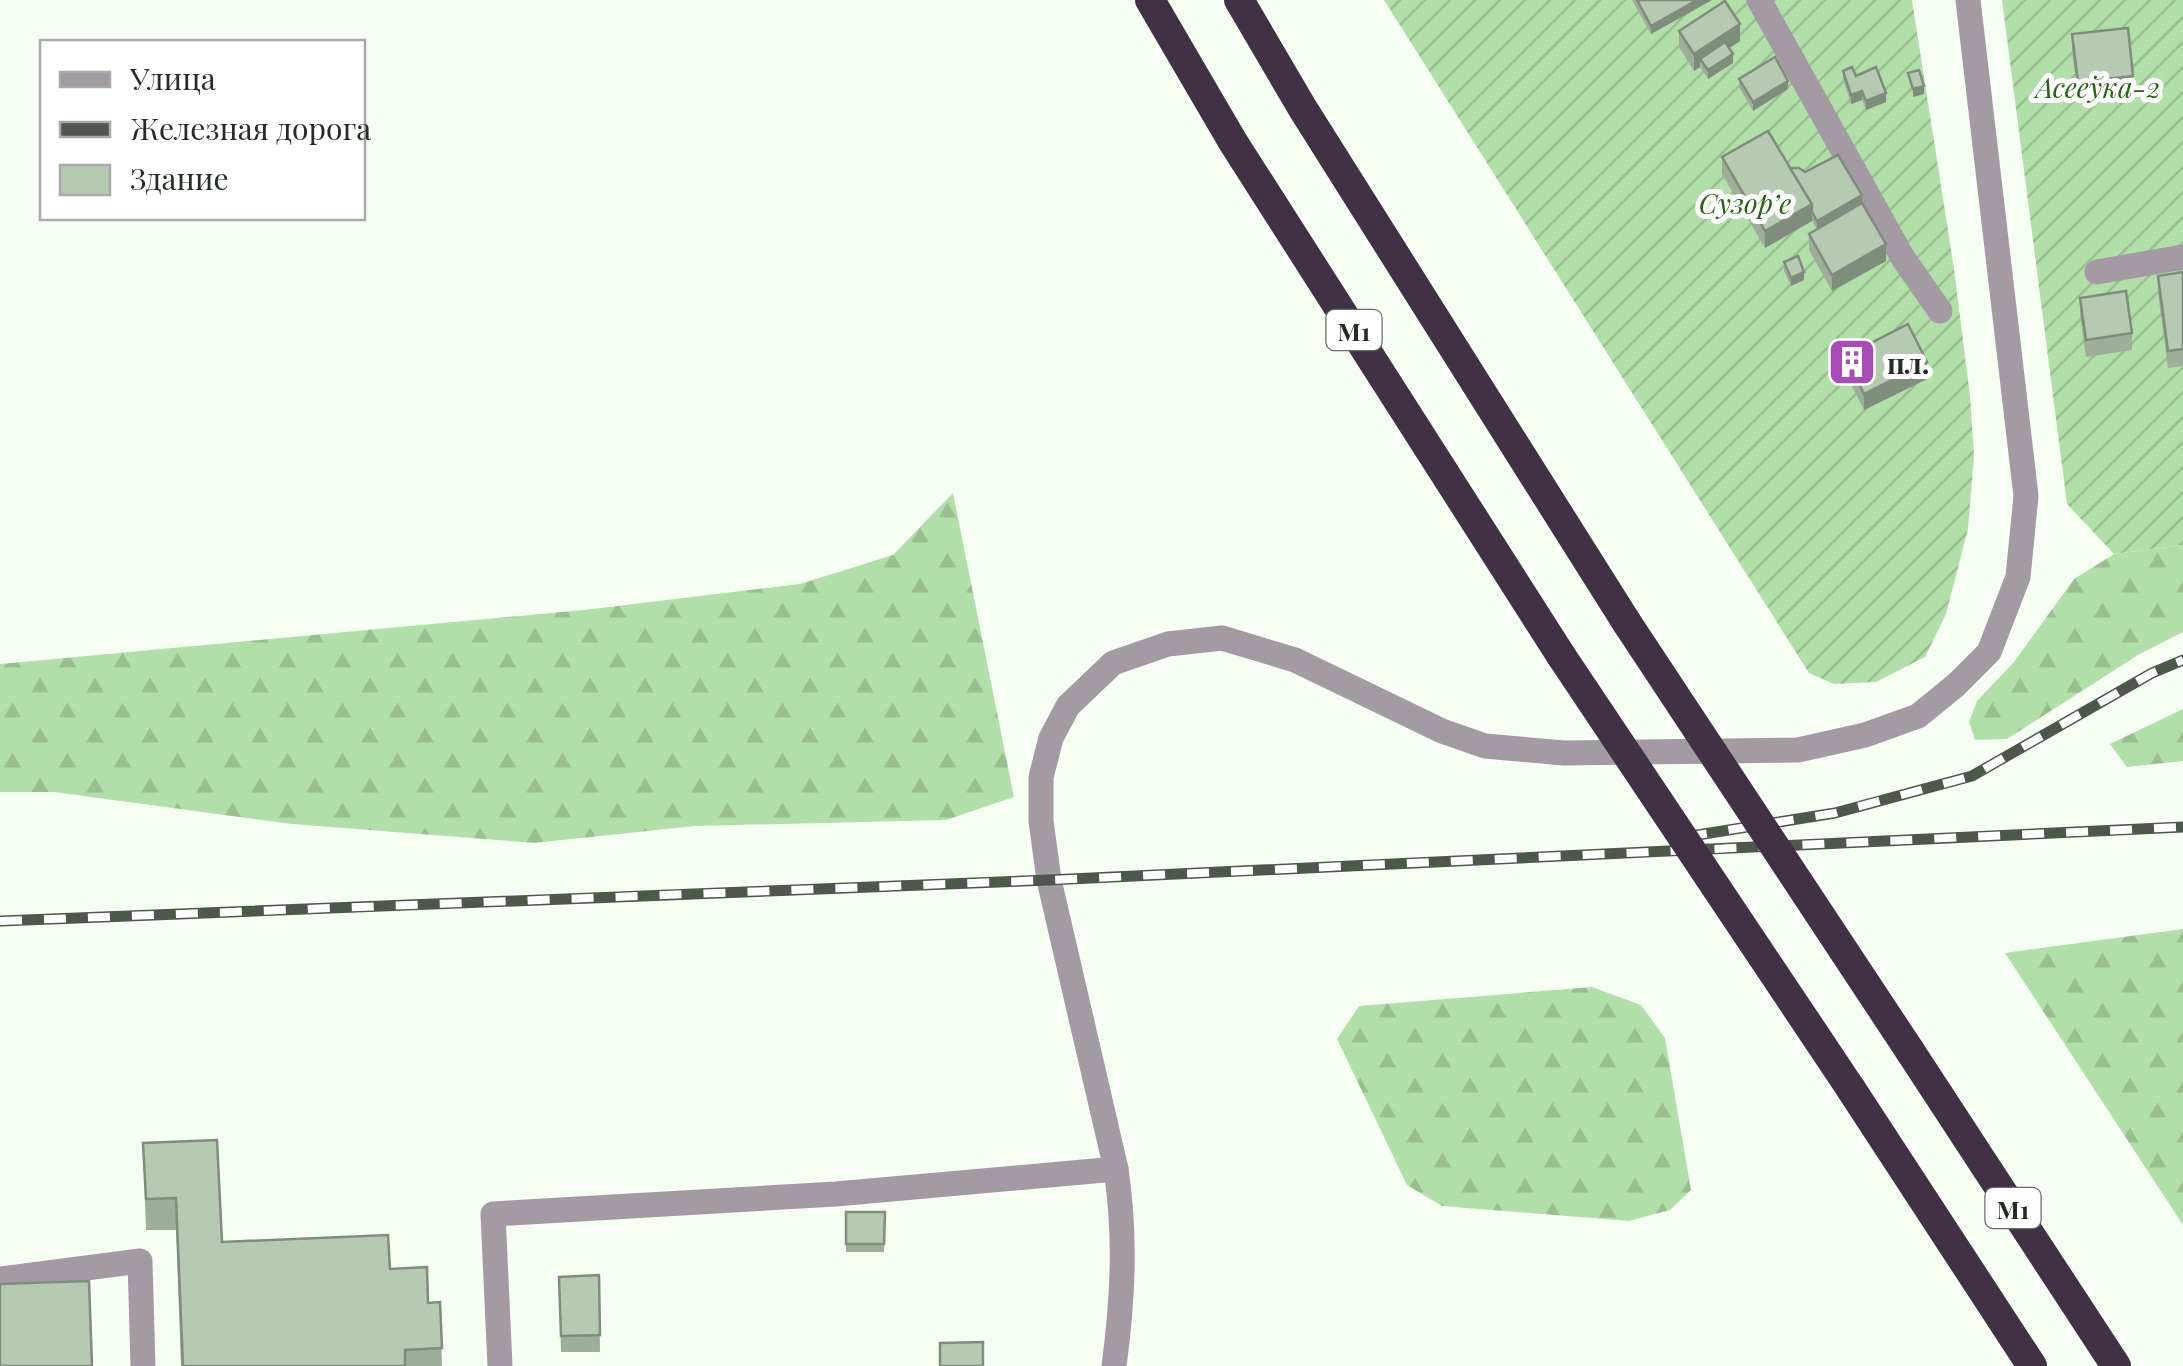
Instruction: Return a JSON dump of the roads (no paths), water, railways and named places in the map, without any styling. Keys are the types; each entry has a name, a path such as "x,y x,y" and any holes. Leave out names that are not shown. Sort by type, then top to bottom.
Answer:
{"highway":[{"name":"М1","path":"1150,0 1233,142 1562,656 2032,1366"},
{"name":"М1","path":"1240,0 1303,109 1627,623 2116,1366"}],"street":[{"path":"1758,0 1903,258 1940,311"},
{"path":"1114,1366 1123,1302 1123,1217 1116,1169 1049,880 1041,821 1041,777 1051,738 1068,706 1113,663 1168,644 1222,638 1295,660 1442,731 1486,746 1564,753 1798,750 1865,735 1918,716 1989,652 2018,577 2026,496 1968,0"},
{"path":"2097,272 2183,257"},
{"path":"500,1366 492,1214 836,1194 1116,1169"},
{"path":"0,1280 140,1262 142,1366"}],"railway":[{"path":"1685,837 1835,813 1972,776 2152,673 2183,660"},
{"path":"0,921 1049,880 2183,827"}],"place":[{"name":"пл.","path":"1852,362"}],"park label":[{"name":"Асееўка-2","path":"2098,86"},
{"name":"Сузорʼе","path":"1745,202"}]}
